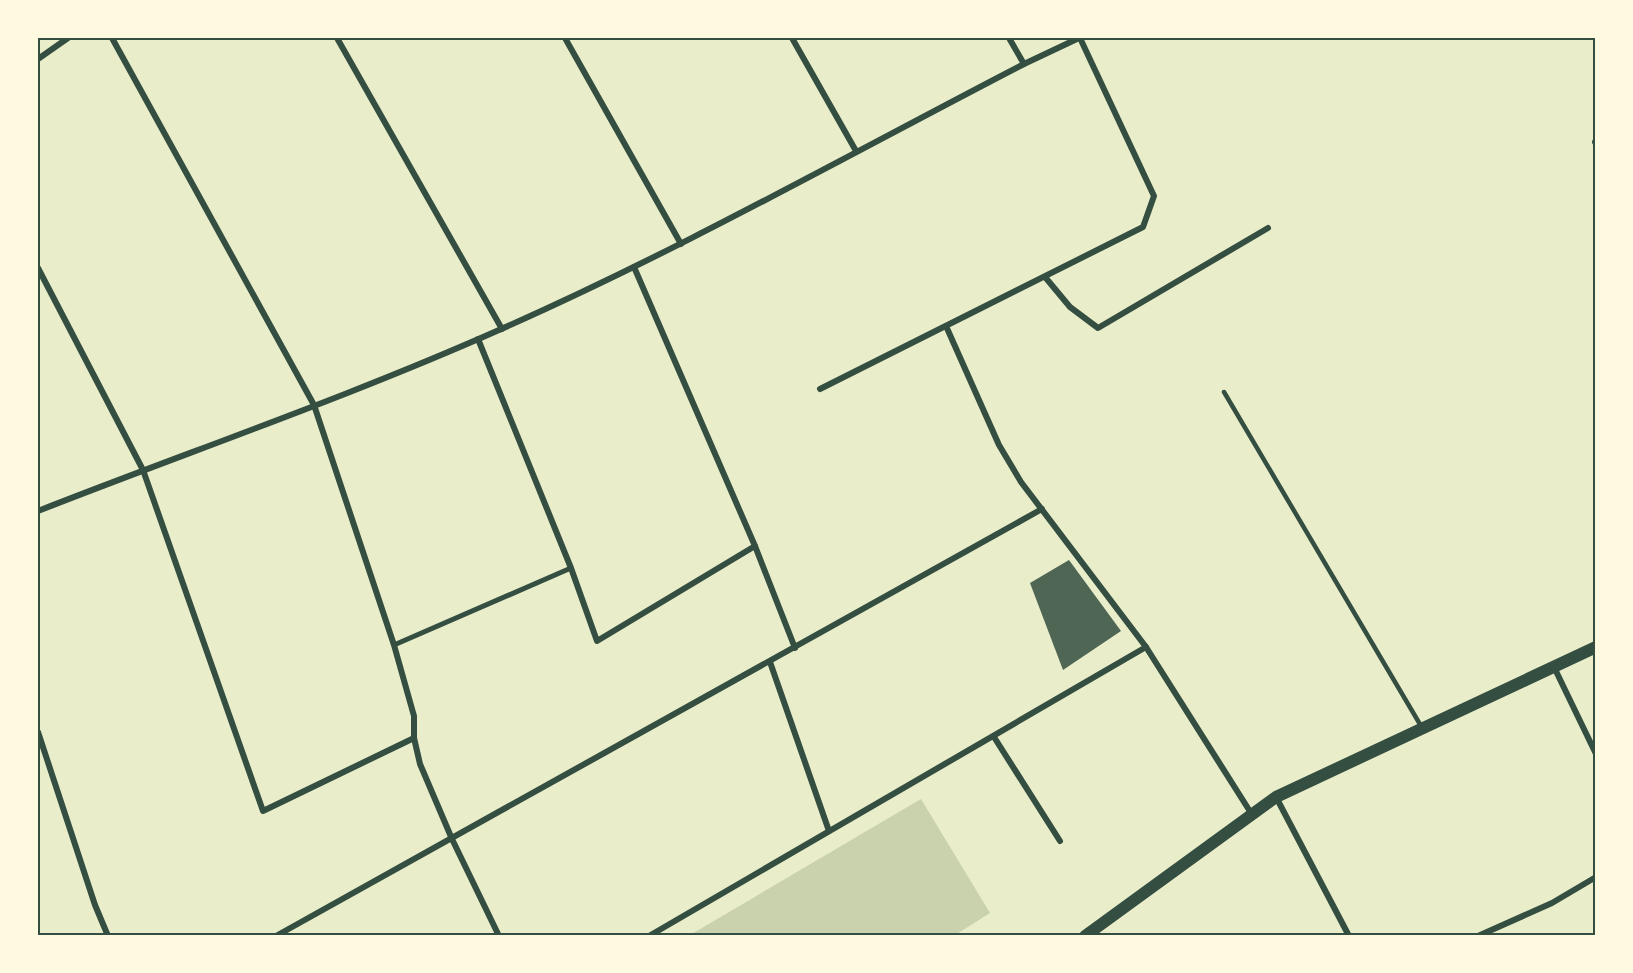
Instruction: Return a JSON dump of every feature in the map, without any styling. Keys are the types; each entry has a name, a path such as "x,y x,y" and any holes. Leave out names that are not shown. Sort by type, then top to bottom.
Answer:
{"main road":[{"path":"1084,936 1276,797 1596,647"}],"street":[{"path":"38,59 68,38"},
{"path":"112,38 314,405 394,645 414,716 414,738 420,764 452,839 499,936"},
{"path":"337,38 502,329"},
{"path":"565,38 681,244"},
{"path":"792,38 856,151"},
{"path":"1009,38 1024,64"},
{"path":"38,511 314,405 502,329 681,244 1024,64 1080,38 1154,196 1143,226 820,389"},
{"path":"1045,277 1070,307 1098,328 1268,228"},
{"path":"634,267 755,546 795,648"},
{"path":"38,268 142,470 263,811 414,738"},
{"path":"946,326 999,445 1021,482 1146,647 1251,813"},
{"path":"478,339 571,568 597,641 755,546"},
{"path":"276,936 1042,509"},
{"path":"394,645 571,568"},
{"path":"649,936 1146,647"},
{"path":"770,662 829,831"},
{"path":"1554,666 1596,754"},
{"path":"38,732 95,905 108,936"},
{"path":"994,737 1060,841"},
{"path":"1276,797 1349,936"},
{"path":"1478,936 1552,903 1596,877"}],"lane":[{"path":"1224,392 1422,729"}],"green space":[{"path":"921,799 990,913 955,935 690,935"}],"building":[{"path":"1069,560 1121,631 1063,670 1030,583"}]}
